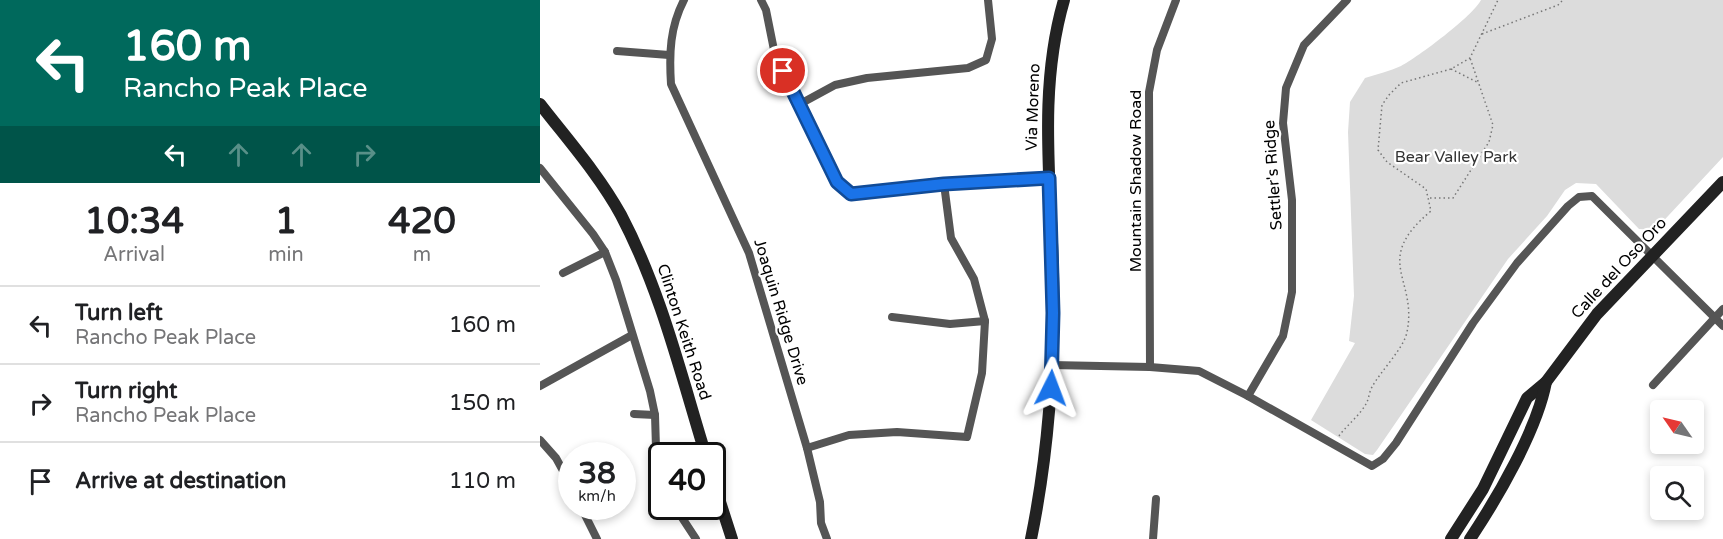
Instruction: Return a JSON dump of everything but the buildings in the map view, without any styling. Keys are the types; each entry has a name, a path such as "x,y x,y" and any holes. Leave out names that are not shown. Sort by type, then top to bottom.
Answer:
{"main road":[{"name":"Via Moreno","path":"1031,539 1043,479 1052,365 1050,64 1064,0"},
{"name":"Clinton Keith Road","path":"540,104 590,168 620,213 643,260 660,304 702,442"},
{"name":"Calle del Oso Oro","path":"1451,539 1483,489 1527,398 1546,382 1591,321 1723,182"},
{"name":"Calle del Oso Oro","path":"1470,539 1490,510 1542,404 1546,382"},
{"path":"726,520 732,539"}],"street":[{"name":"Joaquin Ridge Drive","path":"684,0 674,19 669,55 671,84 749,253 807,448 820,502 821,523 827,539"},
{"path":"761,0 775,55 837,182 851,194 944,184 1049,178"},
{"path":"800,104 835,85 867,78 968,68 986,60 992,39 988,0"},
{"name":"Mountain Shadow Road","path":"1150,367 1149,92 1156,50 1176,0"},
{"name":"Settler's Ridge","path":"1248,396 1282,336 1292,292 1292,200 1283,123 1286,88 1304,45 1347,0"},
{"path":"617,51 669,55"},
{"path":"540,168 605,252 650,391 655,415 656,442"},
{"path":"807,448 849,435 897,432 967,437 982,373 985,321 974,279 951,238 944,184"},
{"path":"1052,365 1150,367 1199,372 1248,396 1372,466 1383,459 1396,443 1473,323 1517,263 1568,206 1579,197 1592,196 1723,326"},
{"path":"563,273 605,252"},
{"path":"1653,385 1723,309"},
{"path":"892,317 950,324 985,321"},
{"path":"540,386 632,335"},
{"path":"634,414 655,415"},
{"path":"540,440 558,462"},
{"path":"1153,539 1156,499"},
{"path":"588,520 597,539"},
{"path":"684,520 696,539"}],"path":[{"path":"1334,443 1366,404 1370,389 1407,334 1407,298 1400,276 1400,256 1406,236 1431,210 1426,189 1387,162 1378,150 1382,105 1401,83 1451,69 1470,57 1498,0"},
{"path":"1481,34 1558,5 1563,0"},
{"path":"1429,198 1453,198 1489,142 1493,125 1470,57"},
{"path":"1451,69 1479,84"}],"green space":[{"name":"Bear Valley Park","path":"1481,0 1723,0 1723,157 1655,230 1639,229 1596,184 1576,183 1565,190 1547,216 1508,259 1377,450 1373,455 1365,454 1311,420 1355,343 1349,341 1354,296 1348,132 1350,102 1365,78 1401,66 1420,54 1457,26"}],"route":[{"path":"783,71 825,153 837,182 851,194 944,184 1049,178 1053,270 1051,388"}]}
